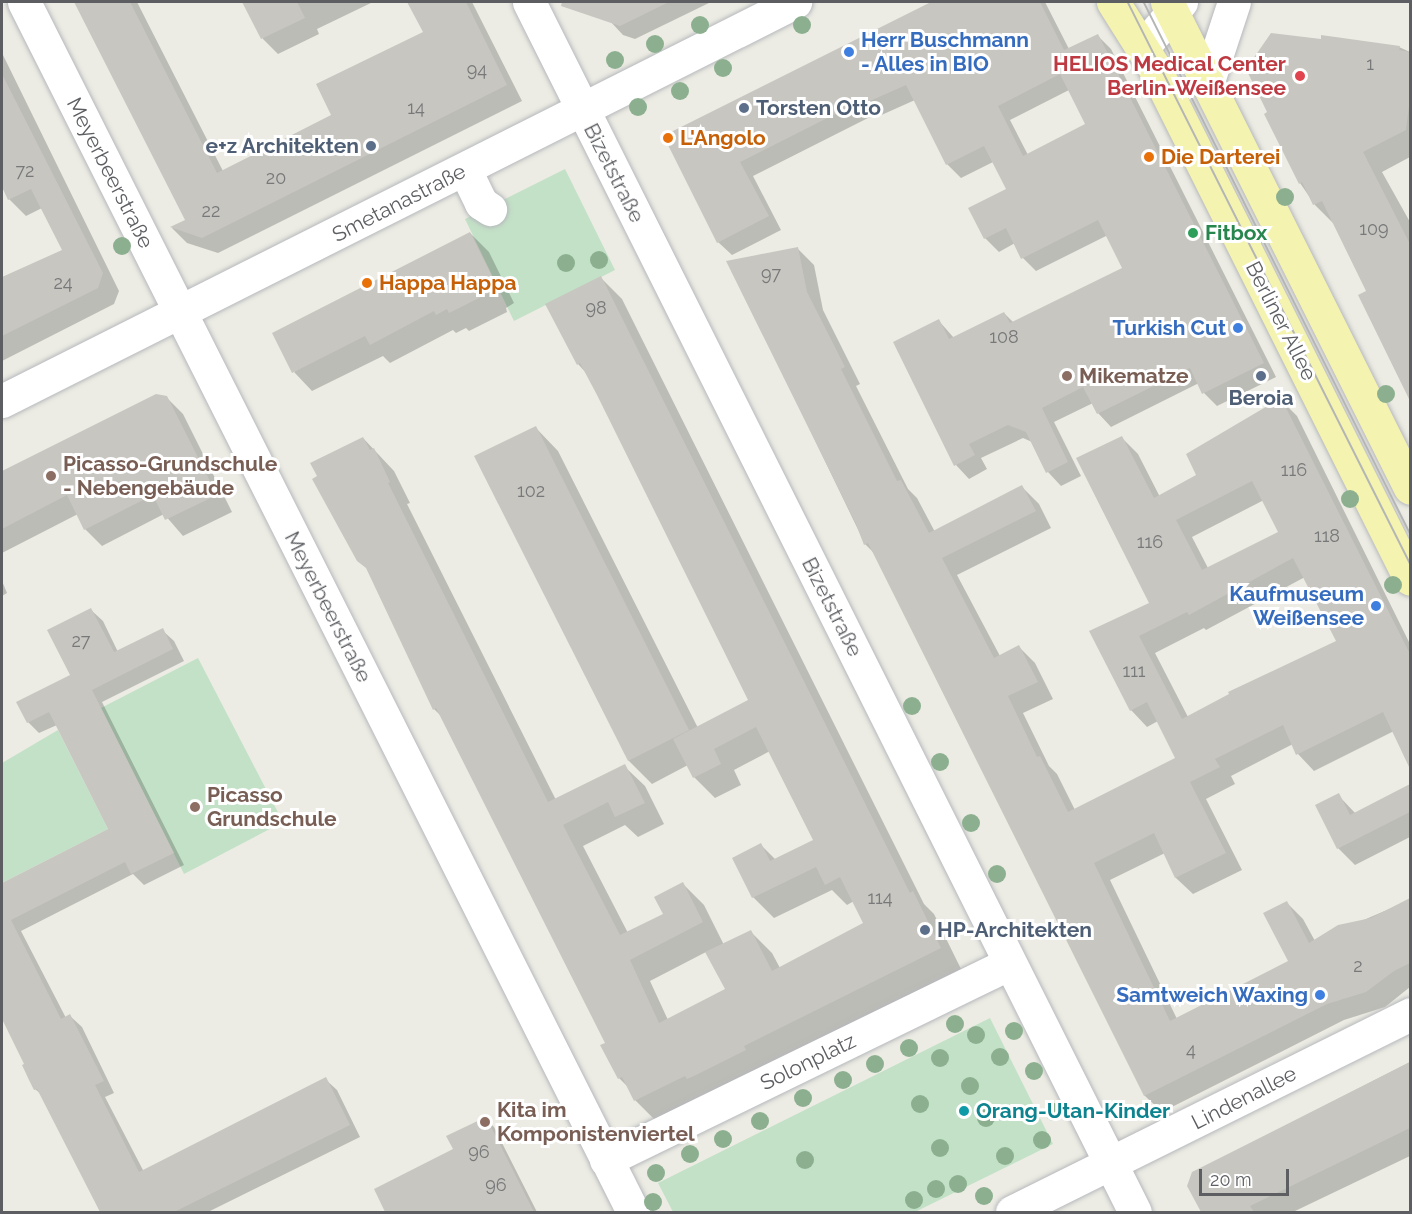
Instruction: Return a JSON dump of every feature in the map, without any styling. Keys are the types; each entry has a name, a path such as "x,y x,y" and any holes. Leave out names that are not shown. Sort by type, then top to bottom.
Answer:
{"main road":[{"name":"Berliner Allee","path":"1113,2 1143,46 1410,579"},
{"name":"Berliner Allee","path":"1173,5 1208,84 1410,488"}],"street":[{"name":"Meyerbeerstraße","path":"24,2 633,1212"},
{"name":"Bizetstraße","path":"529,2 1135,1212"},
{"name":"Smetanastraße","path":"2,401 795,2"},
{"path":"1208,84 1234,2"},
{"path":"1143,46 1173,5"},
{"path":"465,170 481,203 490,209"},
{"name":"Solonplatz","path":"606,1160 1010,963"},
{"name":"Lindenallee","path":"1012,1212 1410,1014"}],"green space":[{"path":"565,169 615,270 514,321 465,219"},
{"path":"198,658 283,822 184,874 101,708"},
{"path":"58,730 108,829 2,883 2,763"},
{"path":"990,1018 1053,1144 915,1212 673,1212 658,1183"}],"building":[{"path":"74,2 130,2 217,173 331,115 316,84 423,32 407,2 466,2 507,85 202,238 170,227 185,220"},
{"path":"242,2 297,2 305,18 261,39"},
{"path":"562,2 669,2 620,26 561,6"},
{"path":"931,2 1040,2 1064,50 1098,34 1264,363 1202,394 1190,368 1097,414 1083,387 1042,408 1068,462 1046,473 1026,432 1008,425 969,444 975,455 954,466 893,342 939,319 949,339 1004,312 1010,323 1122,268 1098,220 1021,259 1006,228 984,239 968,208 1006,189 984,146 946,165 906,85 863,104 857,103 740,162 769,216 717,243 667,143 669,133","holes":["1060,74 1085,124 1023,156 998,106"]},
{"path":"1271,33 1321,39 1321,35 1400,46 1399,50 1410,52 1410,98 1406,130 1363,152 1410,244 1410,401 1358,295 1366,291 1322,201 1313,205 1302,182 1299,184 1264,114 1267,112 1246,69"},
{"path":"2,74 103,273 98,288 2,336 2,277 62,250 31,189 8,200 2,187"},
{"path":"470,232 496,284 488,289 489,293 449,313 447,309 436,315 434,311 370,345 365,336 292,373 272,333"},
{"path":"798,247 807,292 845,367 841,369 897,481 901,480 929,533 1022,485 1036,511 942,558 994,658 1019,645 1038,682 1008,696 1037,757 1040,756 1068,812 1175,758 1147,702 1130,711 1089,631 1149,603 1076,458 1122,436 1154,498 1196,475 1186,454 1281,398 1410,654 1410,769 1383,712 1296,755 1283,725 1215,759 1220,767 1190,782 1226,853 1175,878 1154,833 1094,863 1170,1021 1288,961 1263,913 1287,901 1309,943 1338,925 1371,918 1410,898 1410,963 1394,971 1366,992 1327,1004 1144,1096 868,543 864,545 856,524 726,261","holes":["1252,481 1278,532 1202,570 1176,520","1293,558 1336,641 1228,692 1229,694 1182,719 1139,636 1187,612 1189,615"]},
{"path":"601,276 910,893 913,891 941,948 744,1046 746,1050 698,1074 687,1079 685,1076 634,1101 622,1077 618,1079 600,1045 605,1043 436,708 433,710 366,568 357,561 312,479 317,476 310,463 363,437 370,450 374,448 390,482 388,483 548,802 625,764 645,803 615,817 608,802 563,825 620,935 663,914 654,897 683,882 703,922 630,960 659,1023 725,989 705,952 751,930 772,971 863,923 840,877 825,885 816,867 752,898 732,858 761,843 770,861 813,840 756,727 714,749 721,764 693,778 673,739 748,700 597,395 580,363 577,365 545,304"},
{"path":"156,394 167,396 217,495 165,520 153,495 84,530 67,495 2,529 2,471"},
{"path":"536,426 689,730 628,761 474,456"},
{"path":"91,608 114,652 163,628 173,649 92,690 174,853 131,874 125,862 11,920 61,1019 70,1014 104,1081 95,1085 139,1172 326,1077 350,1125 174,1212 100,1212 37,1089 34,1090 2,1019 2,883 108,829 49,712 27,723 16,702 70,675 47,630"},
{"path":"1410,784 1410,812 1337,849 1315,805 1339,793 1350,815"},
{"path":"1410,1062 1410,1128 1250,1206 1254,1212 1201,1212 1187,1186 1192,1172"},
{"path":"486,1117 534,1212 385,1212 374,1189 453,1149 446,1136"}],"tram line":[{"path":"1128,2 1410,563"},
{"path":"1144,2 1410,533"}],"place":[{"name":"Herr Buschmann - Alles in BIO","path":"849,52"},
{"name":"HELIOS Medical Center Berlin-Weißensee","path":"1300,76"},
{"name":"Torsten Otto","path":"744,108"},
{"name":"L'Angolo","path":"668,138"},
{"name":"e+z Architekten","path":"371,146"},
{"name":"Die Darterei","path":"1149,157"},
{"name":"Fitbox","path":"1193,233"},
{"name":"Happa Happa","path":"367,283"},
{"name":"Turkish Cut","path":"1238,328"},
{"name":"Mikematze","path":"1067,376"},
{"name":"Beroia","path":"1261,376"},
{"name":"Picasso-Grundschule - Nebengebäude","path":"51,476"},
{"name":"Kaufmuseum Weißensee","path":"1376,606"},
{"name":"Picasso Grundschule","path":"195,807"},
{"name":"HP-Architekten","path":"925,930"},
{"name":"Samtweich Waxing","path":"1320,995"},
{"name":"Orang-Utan-Kinder","path":"964,1111"},
{"name":"Kita im Komponistenviertel","path":"485,1122"}]}
